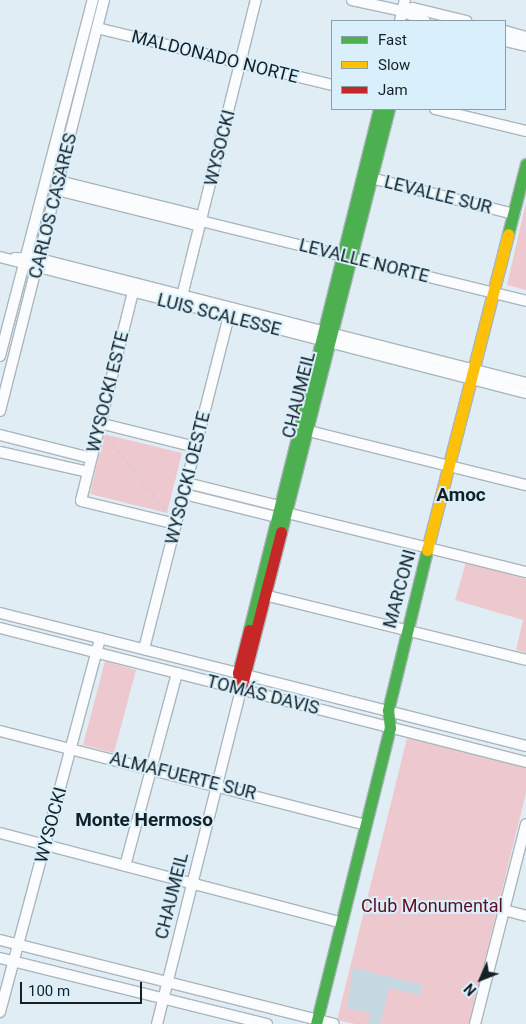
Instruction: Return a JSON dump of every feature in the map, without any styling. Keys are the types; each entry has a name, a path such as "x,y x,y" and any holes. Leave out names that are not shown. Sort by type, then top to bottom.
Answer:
{"street":[{"name":"CARLOS CASARES","path":"0,356 93,0"},
{"name":"CARLOS CASARES","path":"0,411 39,264 104,0"},
{"name":"WYSOCKI","path":"182,296 256,0"},
{"path":"352,0 401,16 412,12 460,20"},
{"path":"401,16 405,0"},
{"path":"412,12 424,20"},
{"name":"MALDONADO NORTE","path":"97,28 331,85"},
{"path":"506,31 526,37"},
{"path":"506,41 526,46"},
{"name":"CHAUMEIL","path":"157,1024 219,784 281,512 304,429 367,177 379,110"},
{"name":"CHAUMEIL","path":"367,177 389,110"},
{"path":"439,110 526,130"},
{"name":"MARCONI","path":"316,1022 390,728 388,710 406,632 452,466 526,164"},
{"name":"LEVALLE SUR","path":"367,177 514,214"},
{"name":"LEVALLE NORTE","path":"58,186 67,183 195,215 201,221 526,301"},
{"name":"LUIS SCALESSE","path":"0,257 39,264 475,375 526,383"},
{"name":"LUIS SCALESSE","path":"134,288 182,296 230,313"},
{"name":"WYSOCKI ESTE","path":"134,288 81,501 176,524"},
{"name":"WYSOCKI OESTE","path":"144,648 230,313"},
{"name":"LUIS SCALESSE","path":"475,375 526,394"},
{"path":"100,423 196,447"},
{"path":"304,429 526,485"},
{"path":"0,435 91,458"},
{"path":"0,452 88,472"},
{"path":"187,483 281,512 526,572"},
{"path":"184,494 281,512"},
{"path":"262,595 406,632 526,660"},
{"name":"TOMÁS DAVIS","path":"0,612 526,746"},
{"name":"TOMÁS DAVIS","path":"0,628 526,762"},
{"name":"WYSOCKI","path":"0,1012 100,638"},
{"path":"125,866 177,673"},
{"name":"ALMAFUERTE SUR","path":"0,731 219,784 366,825"},
{"path":"475,1024 526,824"},
{"path":"0,834 342,922"},
{"path":"504,910 526,916"},
{"path":"0,940 168,982 316,1022 334,1024"},
{"path":"0,958 267,1024"}],"path":[{"path":"104,434 167,513"}],"green space":[{"path":"526,202 526,290 507,285"},
{"path":"104,434 182,453 167,513 90,494"},
{"path":"466,562 526,579 526,653 516,650 523,620 455,600"},
{"path":"105,661 136,670 114,753 83,745"},
{"name":"Club Monumental","path":"407,738 526,768 526,793 469,1024 355,1024 337,1020"}],"building":[{"path":"353,968 423,985 420,995 389,988 380,1024 368,1024 371,1013 347,1008"}],"traffic: fast":[{"path":"249,630 379,110"},
{"path":"281,532 389,110"},
{"path":"508,234 526,164"},
{"path":"316,1024 390,728 388,710 427,550"}],"traffic: slow":[{"path":"427,550 508,234"}],"traffic: jam":[{"path":"249,630 238,673 241,689 281,532"}],"district":[{"name":"Amoc","path":"461,495"},
{"name":"Monte Hermoso","path":"144,820"}]}
